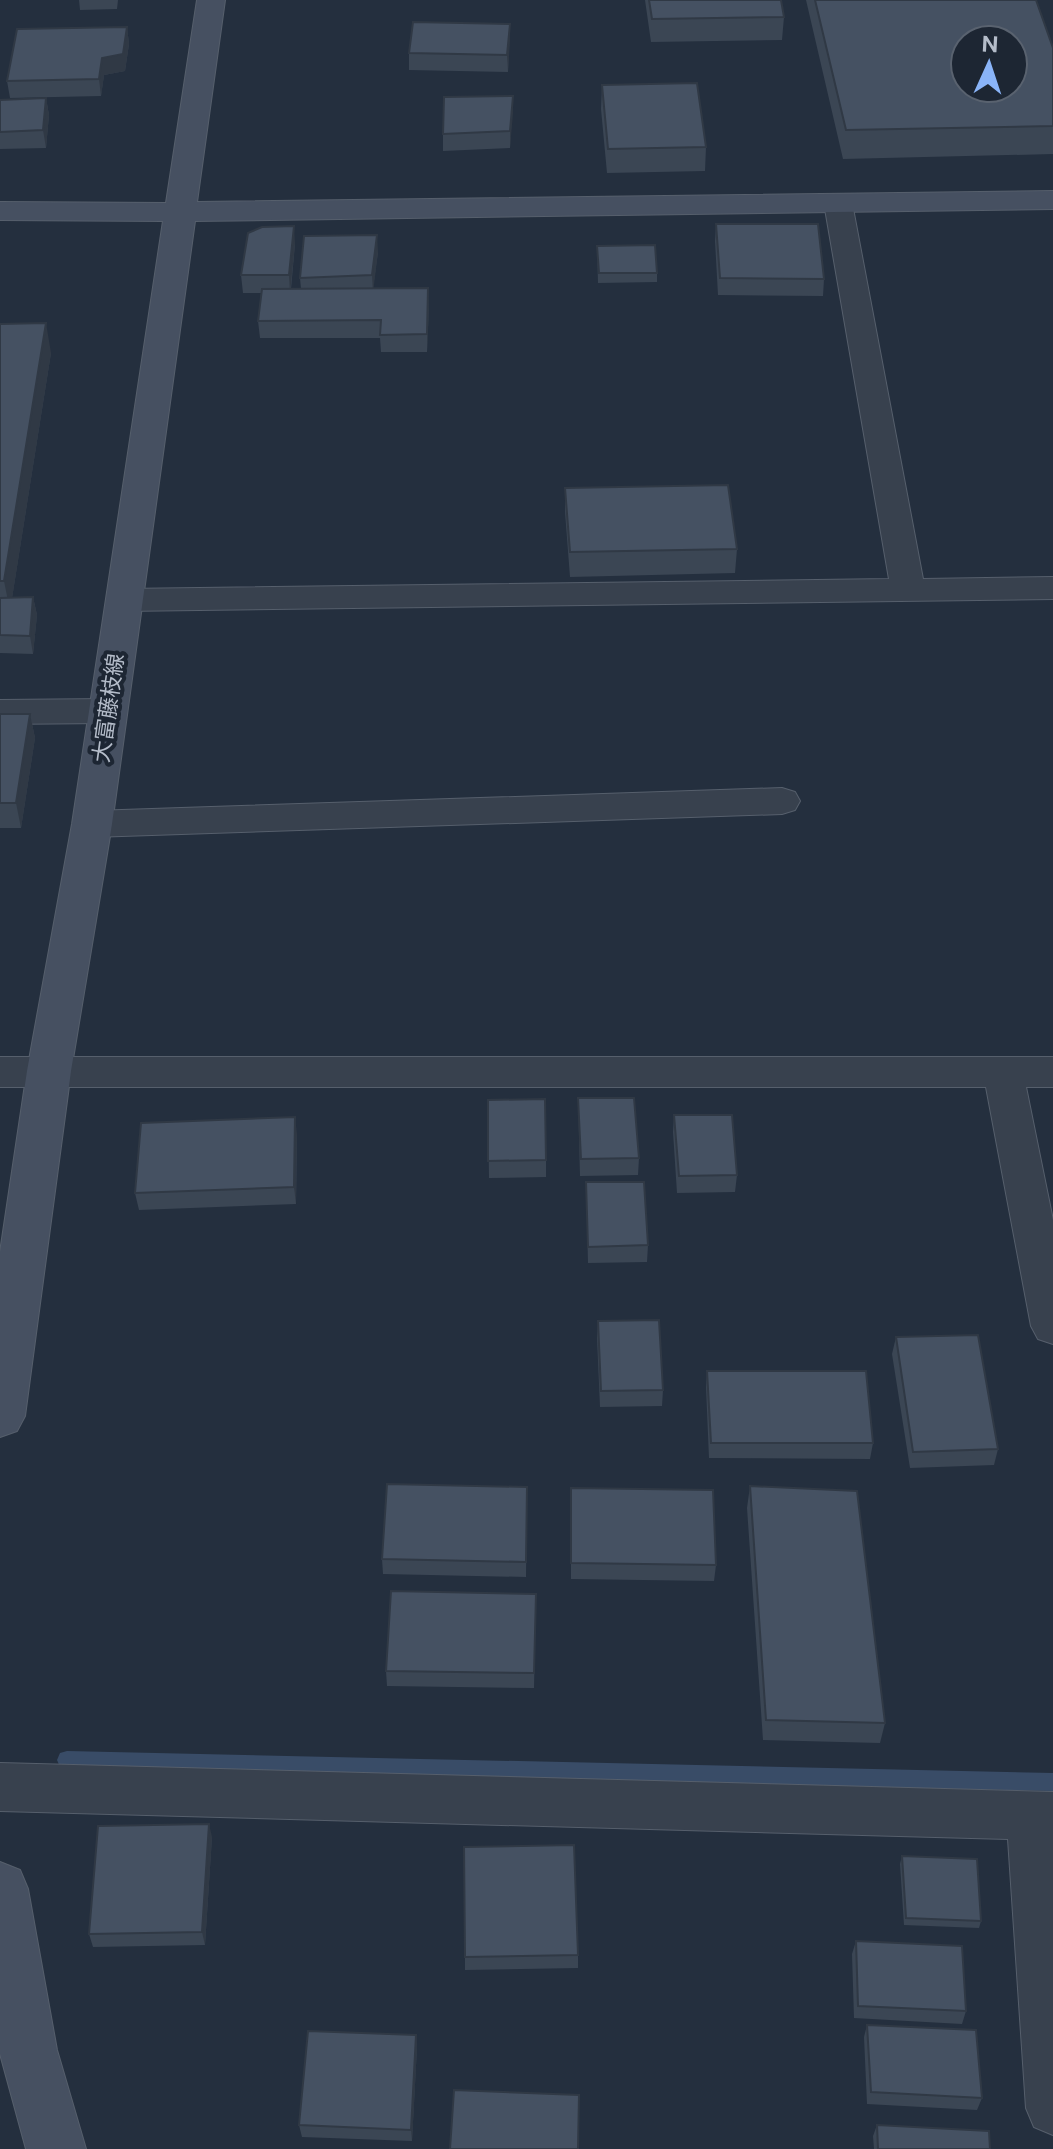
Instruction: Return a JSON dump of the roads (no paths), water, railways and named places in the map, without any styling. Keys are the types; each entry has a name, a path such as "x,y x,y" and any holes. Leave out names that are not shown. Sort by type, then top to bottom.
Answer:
{"main road":[{"name":"大富藤枝線","path":"0,1416 49,1071 92,824 211,0"},
{"path":"0,211 182,212 1053,200"},
{"path":"0,1889 28,2050 56,2149"}],"street":[{"path":"838,203 908,590"},
{"path":"123,600 1053,588"},
{"path":"0,712 107,711"},
{"path":"92,824 782,801"},
{"path":"0,1072 1053,1072"},
{"path":"1003,1074 1053,1326"},
{"path":"0,1787 1042,1816 1053,2108"}],"waterway":[{"path":"67,1760 1053,1782"}]}
